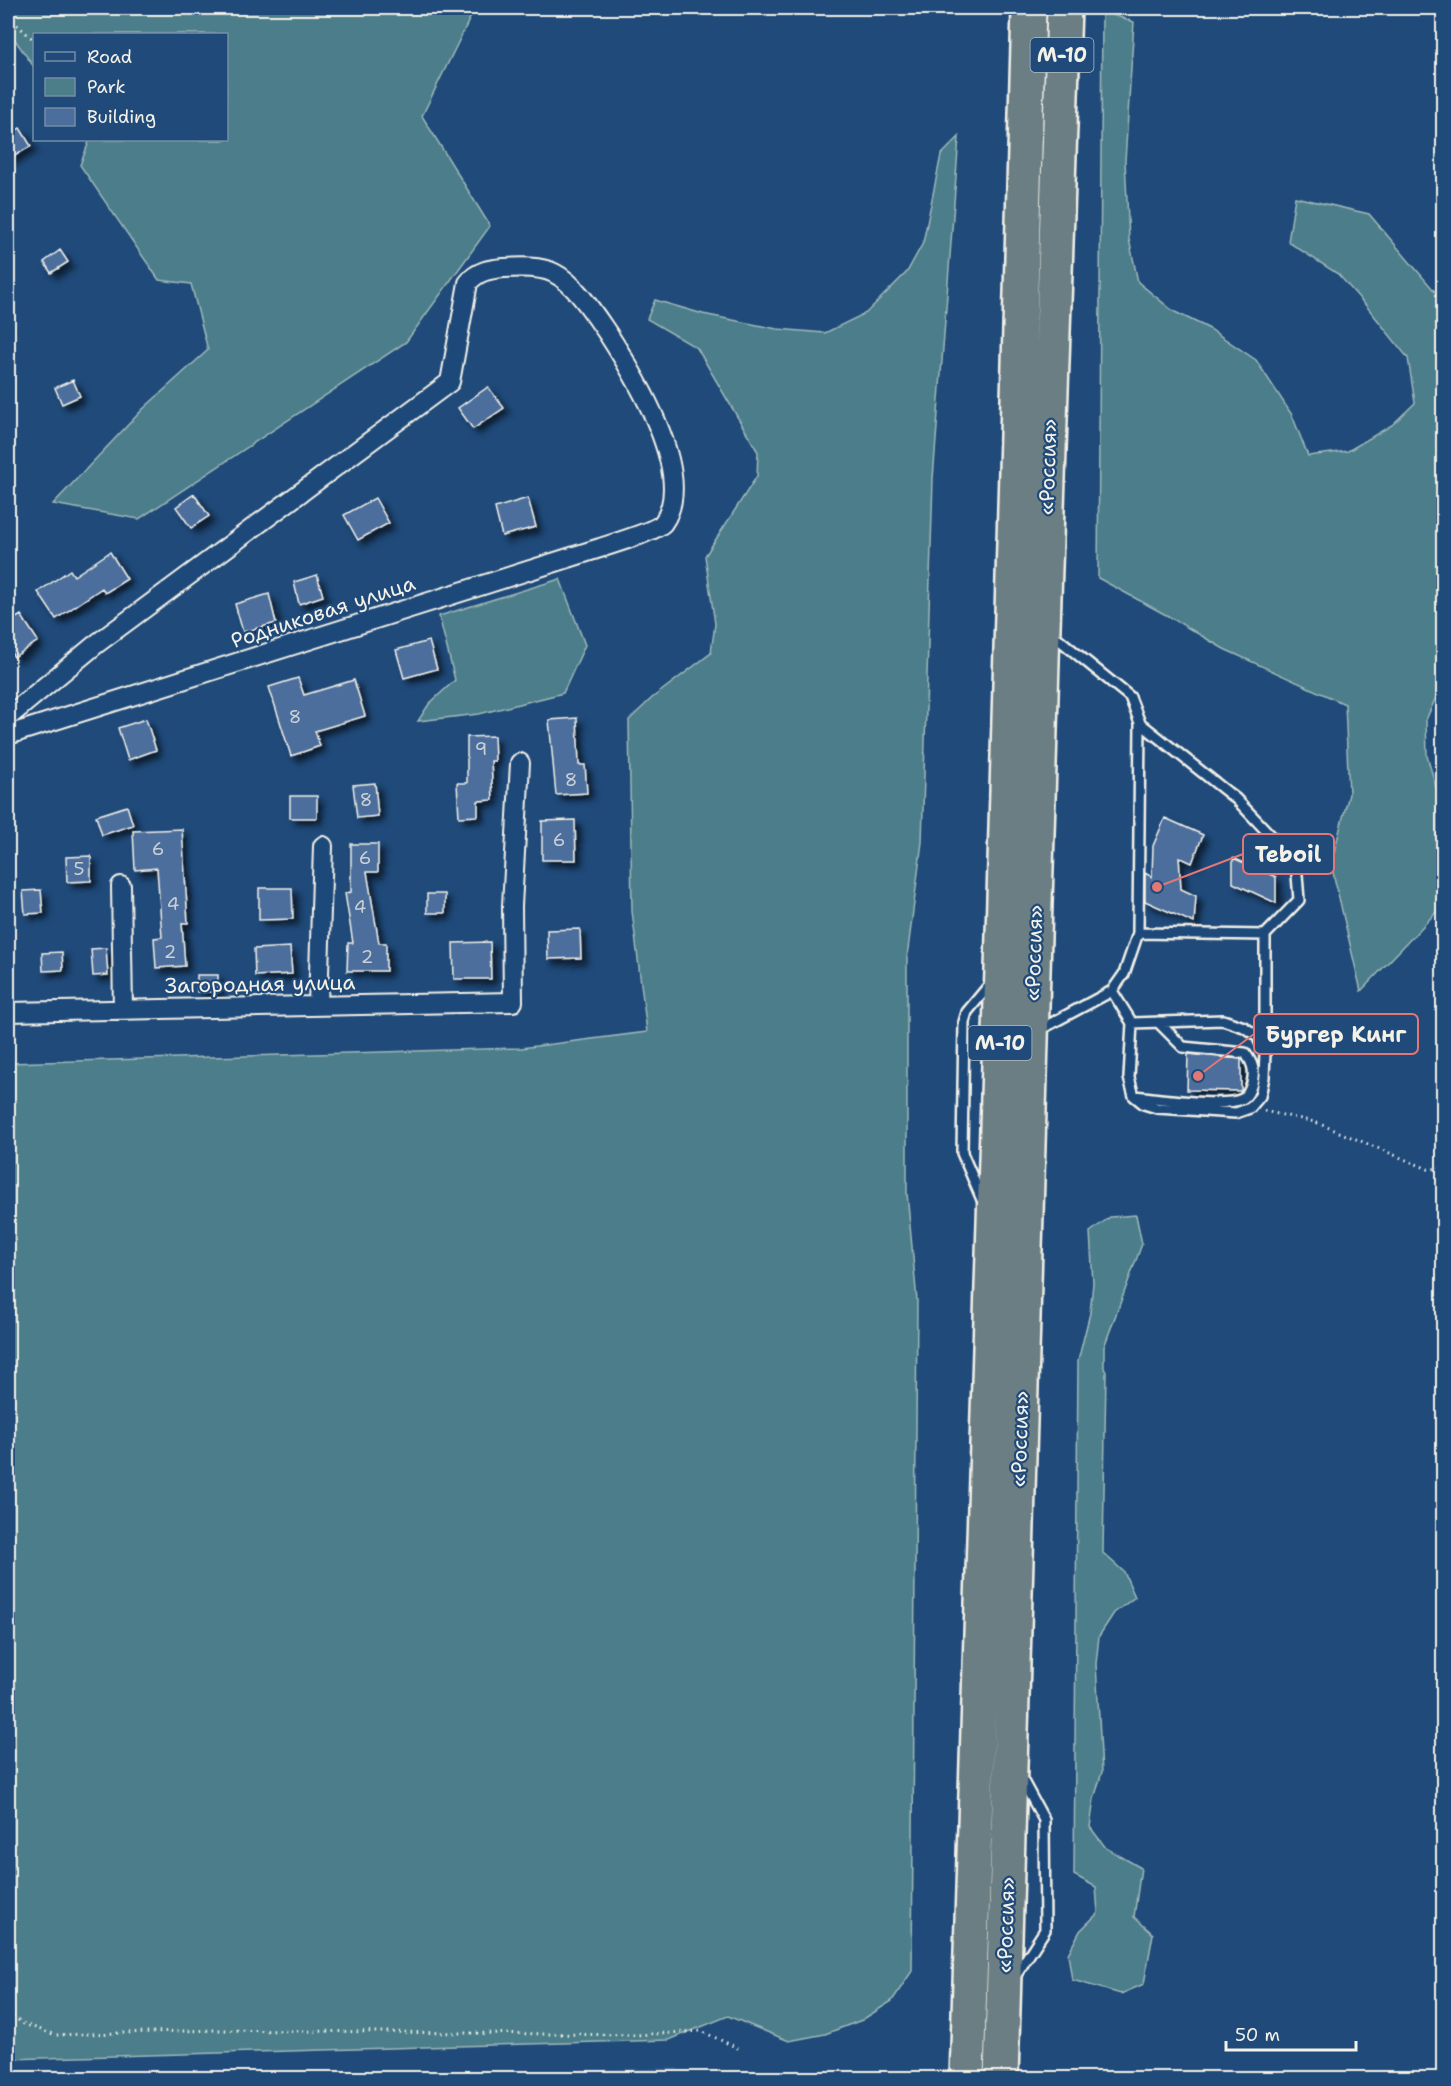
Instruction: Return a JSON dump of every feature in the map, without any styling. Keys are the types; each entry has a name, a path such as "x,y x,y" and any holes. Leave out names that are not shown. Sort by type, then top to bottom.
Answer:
{"highway":[{"name":"«Россия»","path":"967,2079 1029,8"},
{"name":"«Россия»","path":"1001,2079 1043,627 1064,8"}],"street":[{"name":"Родниковая улица","path":"8,717 95,645 450,382 468,283 473,277 492,268 532,268 554,272 588,305 643,390 668,458 672,484 672,501 661,526 600,548 8,735"},
{"name":"Загородная улица","path":"8,1012 513,1002 512,906 520,764"},
{"path":"318,1005 323,846"},
{"path":"121,886 123,1010"}],"lane":[{"path":"1031,1034 1112,991 1125,974 1138,933 1140,723 1130,697 1043,627"},
{"path":"1112,991 1132,1023 1129,1078 1134,1096 1144,1104 1157,1108 1236,1113 1250,1108 1260,1096 1265,1053 1265,935 1299,900 1296,862 1236,799 1140,723"},
{"path":"1138,933 1265,935"},
{"path":"1132,1023 1223,1020 1244,1027 1257,1036 1265,1053"},
{"path":"1134,1096 1225,1103 1243,1098 1250,1091 1254,1076 1252,1062 1245,1053 1183,1047 1158,1022"}],"path":[{"path":"8,17 33,39"},
{"path":"1250,1108 1315,1122 1428,1168 1443,1168"},
{"path":"8,2013 24,2024 56,2035 215,2030 636,2035 701,2031 741,2049"}],"shaded area":[{"path":"678,2068 674,2078 108,2078"}],"green space":[{"path":"8,8 475,8 422,116 490,226 406,342 139,519 53,504 143,409 208,350 191,284 159,280 80,165 88,141 228,141 228,33 33,33 33,66 8,30"},
{"path":"1102,11 1134,22 1125,161 1129,239 1138,282 1173,311 1210,329 1256,360 1292,415 1308,456 1348,451 1392,425 1415,403 1408,358 1338,274 1288,242 1295,197 1369,214 1443,301 1444,679 1426,720 1427,756 1443,811 1443,905 1361,991 1331,864 1349,794 1345,704 1224,649 1098,578"},
{"path":"959,137 933,479 922,842 907,957 907,1193 917,1301 912,1971 892,2001 862,2020 825,2034 789,2041 728,2016 669,2040 8,2059 8,1063 521,1048 647,1032 632,911 629,720 652,698 711,653 715,624 705,556 757,476 758,452 697,348 647,319 655,300 703,314 777,329 825,333 866,313 907,272 923,243 941,155"},
{"path":"560,579 585,645 563,693 479,714 418,721 429,704 455,680 439,616"},
{"path":"1136,1215 1142,1244 1104,1347 1106,1372 1103,1553 1124,1572 1135,1597 1114,1613 1099,1636 1096,1664 1102,1772 1094,1799 1090,1827 1106,1848 1141,1868 1134,1917 1153,1934 1144,1984 1121,1994 1072,1980 1068,1954 1080,1931 1098,1913 1096,1887 1074,1875 1078,1361 1090,1313 1093,1283 1090,1232 1110,1217"}],"building":[{"path":"20,128 31,146 8,160 8,136"},
{"path":"60,250 68,262 51,273 44,262"},
{"path":"73,380 80,396 62,404 55,388"},
{"path":"488,387 504,408 473,429 458,408"},
{"path":"194,494 209,516 191,528 176,507"},
{"path":"375,498 389,523 358,540 344,515"},
{"path":"528,498 536,527 502,536 495,508"},
{"path":"110,552 127,579 105,593 102,588 56,619 38,592 70,570 74,576"},
{"path":"317,575 323,596 299,604 294,582"},
{"path":"269,594 276,623 243,632 235,604"},
{"path":"21,615 38,641 14,657 8,648 8,623"},
{"path":"429,641 437,669 404,678 396,650"},
{"path":"298,678 304,695 354,680 365,716 315,731 320,746 291,756 269,687"},
{"path":"577,718 579,765 585,765 587,793 556,795 549,720"},
{"path":"146,719 156,750 128,760 118,728"},
{"path":"494,736 495,761 491,761 493,800 478,801 478,816 459,817 457,783 467,783 467,737"},
{"path":"375,783 378,816 357,818 353,785"},
{"path":"290,796 317,796 317,818 290,818"},
{"path":"127,806 133,825 102,835 96,816"},
{"path":"1165,818 1203,835 1192,863 1179,857 1181,889 1196,896 1194,923 1145,901 1145,873 1152,877 1153,846"},
{"path":"575,820 576,860 542,860 542,821"},
{"path":"182,829 188,923 182,923 185,966 156,968 154,938 162,937 157,868 135,870 133,831"},
{"path":"351,844 378,844 378,872 367,872 379,943 386,943 386,971 347,971 348,943 353,943 345,893 351,892"},
{"path":"91,856 91,881 67,882 66,857"},
{"path":"1233,858 1276,877 1276,903 1233,883"},
{"path":"259,888 292,888 293,919 259,920"},
{"path":"41,890 43,913 25,914 23,891"},
{"path":"427,894 445,894 445,913 427,913"},
{"path":"580,929 581,958 548,959 547,930"},
{"path":"490,942 491,979 454,979 453,943"},
{"path":"290,947 292,974 255,976 254,949"},
{"path":"106,948 108,975 93,976 91,949"},
{"path":"62,952 63,970 43,971 42,953"},
{"path":"197,975 218,975 218,992 197,992"},
{"path":"1188,1054 1241,1059 1241,1091 1187,1090"}],"place":[{"name":"Teboil","path":"1157,887"},
{"name":"Бургер Кинг","path":"1198,1076"}]}
